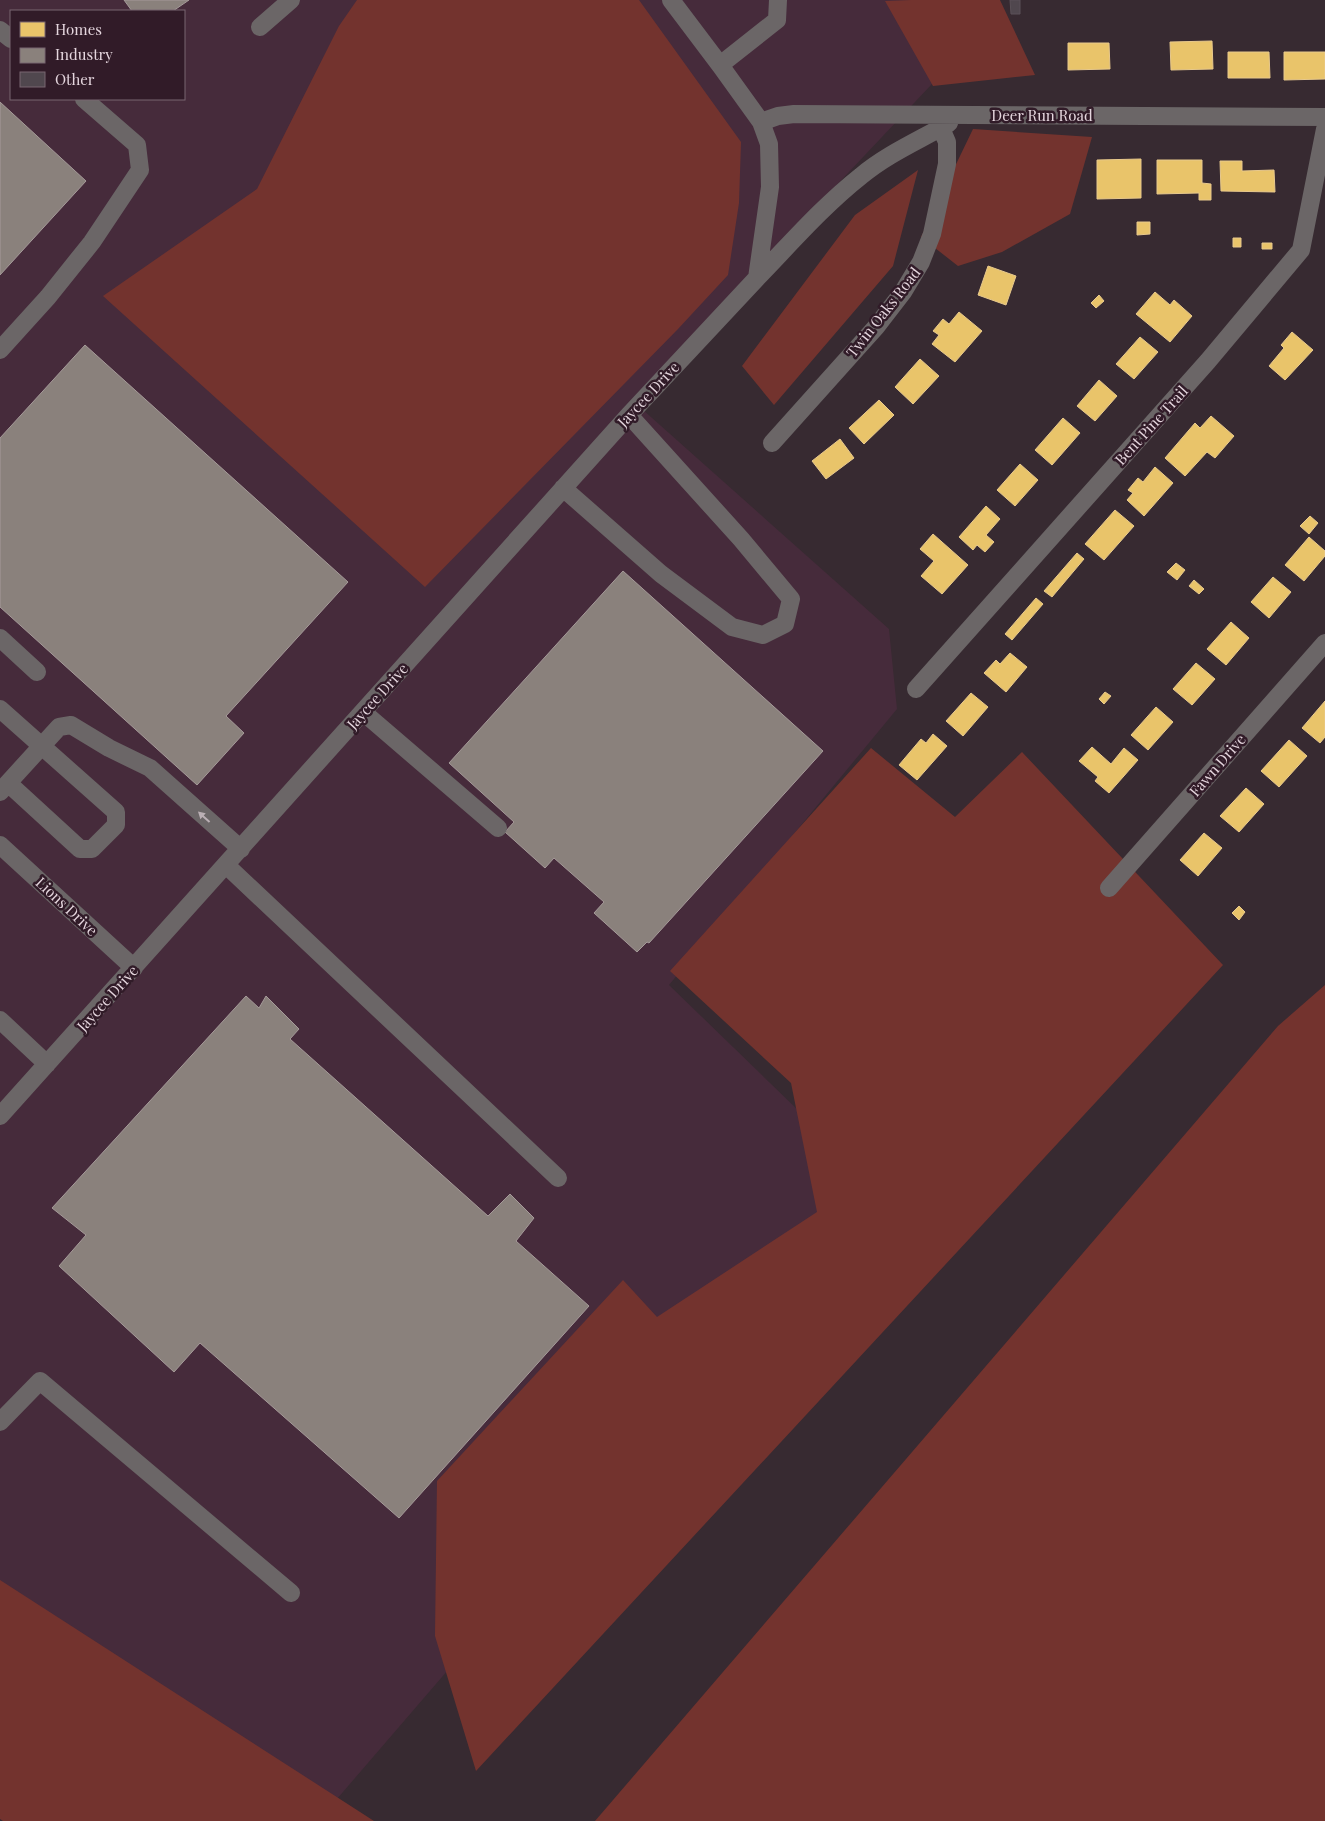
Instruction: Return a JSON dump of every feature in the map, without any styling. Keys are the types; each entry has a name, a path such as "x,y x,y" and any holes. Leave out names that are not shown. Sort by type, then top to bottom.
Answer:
{"street":[{"path":"260,27 291,0"},
{"path":"671,0 761,122 769,144 770,187 757,278"},
{"path":"720,65 777,20 778,0"},
{"path":"0,30 10,38"},
{"path":"0,350 48,297 92,242 140,170 137,145 85,100"},
{"name":"Deer Run Road","path":"761,122 778,116 794,114 1325,117"},
{"name":"Jaycee Drive","path":"0,1116 628,415 757,278 835,198 861,175 962,115"},
{"name":"Twin Oaks Road","path":"772,443 876,327 903,292 921,262 932,234 948,164 947,142 941,128"},
{"name":"Bent Pine Trail","path":"916,689 1208,361 1301,250 1325,129"},
{"path":"563,488 661,574 732,627 763,635 785,624 791,599 741,539 628,415"},
{"path":"0,638 37,672"},
{"name":"Fawn Drive","path":"1109,888 1325,643"},
{"path":"0,709 41,746 116,812 116,825 92,849 80,849 4,788 41,746 59,727 70,725 109,748 150,768 241,849"},
{"path":"362,712 498,828"},
{"name":"Lions Drive","path":"0,845 134,968"},
{"path":"226,865 558,1178"},
{"path":"0,1020 47,1064"},
{"path":"0,1422 40,1381 291,1592"}],"shaded area":[{"path":"0,0 989,0 981,32 633,401 889,629 897,709 669,985 800,1112 874,1175 318,1821 0,1614"},
{"path":"357,0 639,0 741,142 739,203 728,275 678,329 425,587 103,296 257,189 339,26"},
{"path":"1000,0 1035,75 933,86 885,1"},
{"path":"973,129 1092,137 1070,214 1002,252 958,266 921,237"},
{"path":"918,170 893,266 774,405 742,366 855,215"},
{"path":"871,748 955,817 1022,752 1223,965 476,1771 435,1636 437,1481 623,1280 657,1317 817,1212 791,1083 670,971"},
{"path":"1325,985 1325,1821 595,1821 1278,1026"},
{"path":"0,1580 374,1821 3,1821 0,1819"}],"building: Homes":[{"path":"1212,41 1213,69 1171,70 1170,42"},
{"path":"1068,43 1109,43 1110,69 1068,70"},
{"path":"1228,52 1269,52 1270,78 1228,78"},
{"path":"1284,52 1325,52 1325,79 1284,80"},
{"path":"1141,159 1141,198 1097,199 1097,160"},
{"path":"1157,160 1202,160 1202,183 1211,184 1211,200 1199,200 1199,193 1157,194"},
{"path":"1220,161 1242,161 1242,171 1274,170 1275,192 1221,191"},
{"path":"1137,222 1150,222 1150,234 1137,235"},
{"path":"1233,238 1241,238 1241,247 1233,247"},
{"path":"1262,243 1272,243 1272,249 1262,249"},
{"path":"988,266 1016,276 1006,305 978,295"},
{"path":"1155,292 1170,305 1174,300 1192,316 1170,342 1136,314"},
{"path":"1099,295 1104,301 1096,308 1091,303"},
{"path":"959,312 982,331 955,362 932,344 939,335 933,331 943,319 949,324"},
{"path":"1292,332 1313,350 1285,380 1269,366 1284,348 1281,345"},
{"path":"1140,337 1158,352 1134,379 1116,364"},
{"path":"920,359 939,376 913,404 895,387"},
{"path":"1099,380 1117,396 1095,421 1077,406"},
{"path":"879,400 894,415 864,444 849,428"},
{"path":"1211,416 1234,436 1215,458 1207,452 1185,476 1165,458 1195,423 1200,428"},
{"path":"1063,418 1080,433 1052,465 1035,450"},
{"path":"840,439 854,458 826,479 812,461"},
{"path":"1020,464 1038,480 1015,506 997,490"},
{"path":"1155,467 1173,483 1144,516 1127,500 1133,493 1128,490 1138,478 1143,482"},
{"path":"986,506 1000,519 986,535 994,542 985,552 977,545 973,550 959,537"},
{"path":"1115,510 1134,526 1104,560 1085,544"},
{"path":"1310,516 1318,523 1309,534 1300,526"},
{"path":"933,534 968,565 942,594 921,576 934,561 920,549"},
{"path":"1309,537 1325,551 1325,556 1304,581 1285,565"},
{"path":"1077,553 1084,559 1052,597 1044,591"},
{"path":"1176,563 1185,570 1177,580 1167,572"},
{"path":"1273,577 1291,592 1269,618 1251,602"},
{"path":"1194,580 1204,589 1199,594 1189,586"},
{"path":"1036,598 1043,604 1012,640 1005,634"},
{"path":"1231,622 1249,638 1226,665 1207,649"},
{"path":"1010,653 1027,667 1006,692 984,673 996,660 1000,664"},
{"path":"1196,663 1215,679 1192,705 1173,689"},
{"path":"1105,692 1111,696 1104,704 1099,699"},
{"path":"971,693 988,707 963,736 946,721"},
{"path":"1325,701 1325,737 1320,743 1302,728"},
{"path":"1156,707 1173,722 1148,750 1131,735"},
{"path":"933,734 947,746 917,780 899,765 921,739 926,743"},
{"path":"1289,740 1307,756 1279,787 1261,771"},
{"path":"1092,747 1111,764 1124,748 1138,760 1109,793 1095,781 1098,777 1079,761"},
{"path":"1246,788 1264,804 1239,832 1220,816"},
{"path":"1204,833 1222,848 1198,876 1180,860"},
{"path":"1239,906 1245,912 1239,920 1232,913"}],"building: Industry":[{"path":"124,0 189,0 174,10 131,10"},
{"path":"0,102 86,181 0,275"},
{"path":"85,345 348,582 226,716 244,733 197,785 0,607 0,438"},
{"path":"623,571 823,751 649,943 647,942 637,952 594,913 604,902 554,858 545,868 505,832 514,822 449,763"},
{"path":"246,996 259,1008 266,996 299,1029 290,1039 488,1216 510,1194 534,1218 516,1241 589,1306 399,1518 200,1343 174,1372 59,1266 86,1235 52,1208"}],"building: Other":[{"path":"1010,0 1020,0 1020,14 1011,14"}]}
